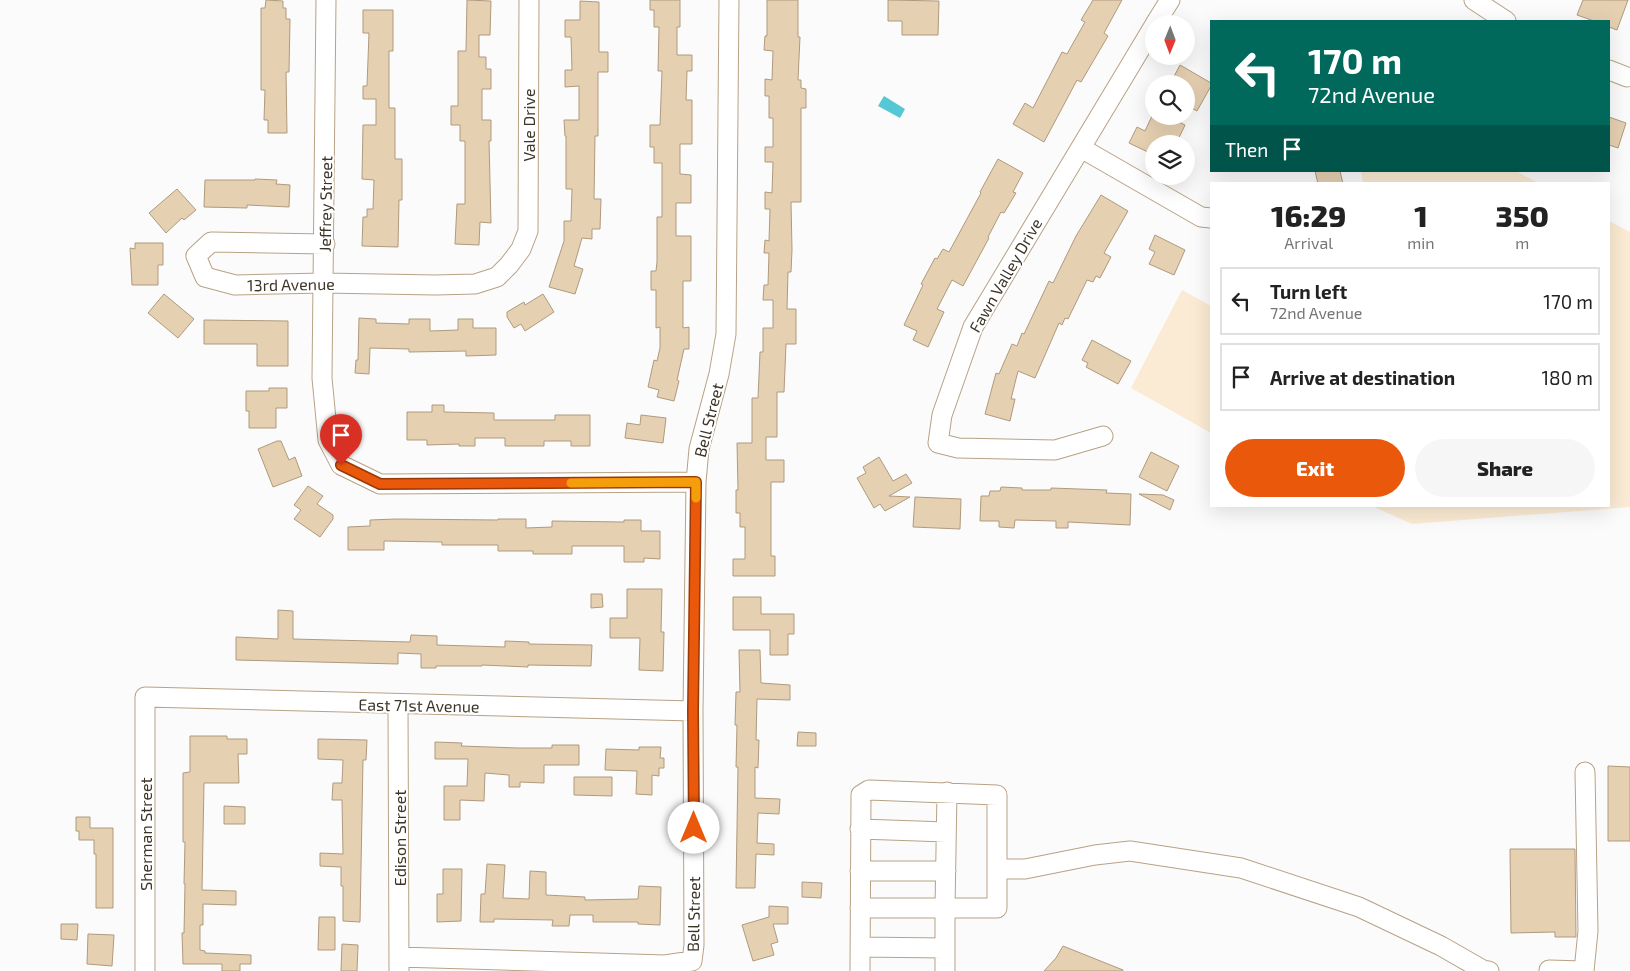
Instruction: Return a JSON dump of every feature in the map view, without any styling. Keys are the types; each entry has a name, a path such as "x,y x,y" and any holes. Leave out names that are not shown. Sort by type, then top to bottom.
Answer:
{"street":[{"name":"Jeffrey Street","path":"326,0 325,244 322,378 328,440 341,465 380,484 696,482"},
{"name":"Vale Drive","path":"521,249 528,231 529,0"},
{"name":"Bell Street","path":"399,964 665,965 692,961 694,945 693,711 696,482 699,449 719,374 726,334 729,0"},
{"name":"Fawn Valley Drive","path":"1161,15 1170,0"},
{"path":"1474,0 1504,20"},
{"name":"Fawn Valley Drive","path":"1103,436 1055,450 958,448 938,443 942,415 973,327 1145,42"},
{"path":"1610,70 1627,78"},
{"path":"1081,148 1201,217 1210,218"},
{"name":"13rd Avenue","path":"325,244 211,242 196,256 205,277 235,285 323,283 435,285 475,284 497,277 521,249"},
{"name":"East 71st Avenue","path":"145,697 693,711"},
{"name":"Sherman Street","path":"145,697 145,971"},
{"name":"Edison Street","path":"398,704 399,964"},
{"path":"1549,971 1584,971 1588,931 1585,772"},
{"path":"860,908 997,908 997,795 869,790 861,795 860,830 860,871 860,908 860,971"},
{"path":"945,971 947,792"},
{"path":"860,830 946,832"},
{"path":"997,870 1025,869 1095,855 1130,851 1241,868 1359,906 1441,946 1483,970 1489,971"},
{"path":"860,871 946,871"},
{"path":"860,947 945,948"}],"shaded area":[{"path":"1361,172 1518,172 1536,182 1363,182"},
{"path":"1610,222 1630,232 1630,507 1412,524 1374,507 1610,507"},
{"path":"1182,290 1210,305 1210,432 1131,388"}],"water":[{"path":"884,96 905,109 900,118 878,106"}],"building":[{"path":"266,0 283,1 283,8 286,8 286,19 290,19 289,72 286,72 287,133 268,133 268,120 264,120 265,90 261,90 261,8 265,8"},
{"path":"467,0 491,1 490,35 479,35 479,57 486,57 486,69 491,69 491,89 482,89 482,120 491,120 491,141 489,141 491,223 480,222 479,245 455,244 457,204 465,204 465,141 460,141 460,125 451,125 451,106 458,106 458,51 466,51"},
{"path":"650,0 680,0 680,27 677,27 677,55 692,55 692,71 687,71 686,100 692,100 692,144 680,144 680,174 691,175 691,203 676,203 676,236 691,236 691,281 683,281 683,328 689,327 689,349 684,349 674,401 657,397 659,390 648,387 654,360 657,361 660,348 660,327 656,328 656,290 651,290 651,271 656,271 657,262 657,217 662,217 662,163 654,163 654,147 650,147 650,125 660,125 662,71 658,71 659,27 654,27 654,10 650,10"},
{"path":"767,0 798,0 798,37 800,37 798,80 801,80 801,88 806,89 806,108 801,108 801,202 791,202 792,250 791,272 788,272 787,309 796,309 796,344 786,344 784,392 777,392 777,437 766,437 766,460 784,460 784,482 771,482 771,556 775,556 775,576 733,576 733,559 745,559 745,527 740,527 740,513 736,513 736,490 738,490 737,443 752,443 752,398 758,398 760,352 763,352 763,328 773,328 773,300 763,300 764,285 768,285 769,253 764,253 765,240 769,241 770,209 765,209 765,192 772,193 773,162 765,162 765,147 773,147 773,118 769,118 769,96 765,96 765,79 772,80 773,51 764,50 765,36 767,36"},
{"path":"888,0 939,1 938,35 902,35 902,21 888,21"},
{"path":"1093,0 1122,0 1104,33 1108,36 1081,82 1077,80 1044,142 1013,124 1025,103 1033,108 1062,52 1067,54 1085,22 1081,20"},
{"path":"1583,0 1628,0 1617,30 1610,27 1610,20 1591,20 1577,15"},
{"path":"580,1 599,2 599,52 608,52 608,72 598,72 598,136 595,136 594,199 601,199 600,229 592,229 592,239 582,238 574,266 583,269 575,294 549,287 564,241 564,221 571,221 572,189 566,189 566,136 564,120 579,120 579,86 565,87 565,70 572,70 571,37 565,37 565,20 580,20"},
{"path":"363,10 393,10 393,51 389,51 389,108 395,108 395,159 402,159 402,200 399,200 398,247 362,246 363,217 367,217 367,209 373,209 374,180 362,179 363,125 376,125 376,99 363,99 363,86 367,86 369,33 363,33"},
{"path":"1180,65 1210,82 1210,88 1197,111 1195,110 1195,75 1175,75"},
{"path":"1610,117 1626,123 1618,148 1610,145"},
{"path":"1148,125 1185,125 1180,135 1145,135 1145,151 1129,143 1137,127 1145,131"},
{"path":"998,159 1023,173 1013,192 1016,193 1004,213 1001,212 963,286 952,280 937,309 944,312 928,347 913,340 917,331 904,325 923,285 921,284 935,258 937,259 943,249 949,252"},
{"path":"1315,172 1340,172 1343,182 1318,182"},
{"path":"205,180 277,180 276,184 290,185 289,207 247,205 247,208 204,207"},
{"path":"177,189 196,210 184,220 182,218 166,233 149,213"},
{"path":"1101,195 1128,211 1104,253 1111,257 1100,278 1096,276 1093,282 1087,280 1068,319 1065,318 1062,325 1059,323 1035,378 1018,371 1011,399 1015,399 1010,421 985,414 996,373 999,374 1012,344 1017,346 1049,281 1053,283 1076,236"},
{"path":"1155,235 1185,250 1174,275 1149,264 1155,252 1149,249"},
{"path":"135,243 163,243 163,265 158,265 158,285 132,285 130,248 135,249"},
{"path":"164,294 194,319 178,338 148,313"},
{"path":"543,294 554,312 525,331 521,324 514,328 507,317 507,312 524,302 525,305"},
{"path":"359,318 376,319 376,323 409,324 409,319 430,319 430,331 458,330 458,319 473,319 473,328 496,328 496,355 466,356 466,351 409,352 409,349 370,348 369,374 355,373 356,360 358,360"},
{"path":"204,320 288,321 288,366 257,366 257,344 204,344"},
{"path":"1092,340 1131,361 1118,384 1086,367 1088,363 1082,360"},
{"path":"269,388 287,388 287,408 276,408 276,428 249,428 249,411 246,411 246,391 269,391"},
{"path":"432,405 444,405 444,412 494,413 494,420 555,420 555,415 590,415 590,446 571,446 571,441 544,441 544,446 505,446 505,438 475,438 475,446 459,446 459,444 427,445 427,440 407,440 407,412 432,412"},
{"path":"641,415 666,418 663,443 625,438 627,423 640,425"},
{"path":"281,441 289,460 295,457 302,476 273,487 258,449"},
{"path":"1151,452 1179,466 1167,491 1139,477"},
{"path":"879,457 893,481 906,474 912,483 889,496 910,497 885,511 880,504 874,508 857,478 866,473 863,467"},
{"path":"308,486 323,496 317,504 333,515 333,519 320,537 294,519 301,510 294,505"},
{"path":"1001,487 1022,488 1022,490 1051,490 1051,488 1107,490 1106,493 1131,494 1130,525 1068,522 1068,528 1056,528 1056,521 1015,520 1014,528 999,527 999,521 980,521 981,496 989,496 990,491 1000,491"},
{"path":"1139,494 1163,495 1174,500 1170,510"},
{"path":"915,497 961,499 960,529 913,527"},
{"path":"526,519 526,528 552,527 552,521 624,522 624,520 641,520 641,531 660,531 660,559 644,558 644,562 624,562 624,546 572,546 572,554 533,554 533,551 498,551 498,545 442,545 442,542 384,541 384,550 348,550 348,527 370,526 370,520"},
{"path":"627,589 662,589 661,632 664,632 663,671 639,670 640,638 610,638 610,618 627,618"},
{"path":"591,594 602,594 603,607 591,608"},
{"path":"733,597 761,597 761,614 794,614 794,634 788,634 788,655 770,655 770,630 733,630"},
{"path":"278,610 293,611 293,639 410,642 411,635 437,636 437,645 505,647 505,641 529,642 529,644 592,645 591,666 528,665 528,667 482,665 421,668 421,654 398,653 398,664 236,660 236,637 278,639"},
{"path":"739,650 760,650 761,683 790,685 790,700 757,699 756,740 759,740 758,768 755,767 755,798 780,799 779,814 758,813 757,843 774,844 774,855 756,854 755,888 736,888 738,767 736,767 737,725 735,725 736,692 740,692"},
{"path":"798,732 816,733 816,746 797,746"},
{"path":"190,736 227,736 227,739 247,739 247,754 238,754 239,783 204,783 202,890 236,891 236,905 203,904 203,925 200,925 200,950 205,951 205,953 251,955 251,964 240,964 240,971 222,971 222,964 183,964 182,933 184,933 185,842 183,842 183,773 190,772"},
{"path":"318,739 367,740 366,760 363,760 360,922 343,921 341,867 320,866 320,853 343,854 342,800 332,800 333,783 342,783 343,760 318,759"},
{"path":"435,742 462,743 461,746 518,748 552,748 552,745 579,745 579,765 544,765 544,783 520,782 520,787 509,787 509,775 485,773 484,801 460,800 460,820 444,820 444,786 467,786 468,759 435,759"},
{"path":"639,747 661,747 660,758 664,758 664,768 659,768 659,776 652,775 652,795 636,794 637,771 605,770 606,749 639,750"},
{"path":"1608,766 1630,767 1630,841 1608,841"},
{"path":"574,777 612,777 612,796 574,795"},
{"path":"224,806 245,807 245,824 224,824"},
{"path":"76,817 90,817 90,828 113,828 113,908 96,908 96,854 94,854 94,840 79,840 79,831 76,831"},
{"path":"1510,849 1575,849 1576,937 1555,937 1555,932 1511,933"},
{"path":"487,864 505,865 503,898 529,899 530,871 546,872 546,895 585,897 585,900 638,899 639,886 661,887 660,925 638,924 638,922 593,922 593,915 570,915 569,926 552,926 553,920 494,919 494,922 480,922 481,894 485,894"},
{"path":"443,869 462,869 461,921 437,922 437,894 443,894"},
{"path":"802,882 822,883 821,898 802,897"},
{"path":"769,906 788,907 788,924 773,924 778,942 771,944 774,955 753,961 742,925 769,917"},
{"path":"319,917 335,917 335,950 318,950"},
{"path":"61,924 78,924 77,940 61,939"},
{"path":"88,934 114,935 112,966 87,964"},
{"path":"342,944 358,945 357,971 341,971"},
{"path":"1063,946 1123,971 1044,971 1056,958"}],"slow traffic":[{"path":"571,483 696,482 696,498"}],"route":[{"path":"341,465 380,484 696,482 693,711 694,828"}]}
